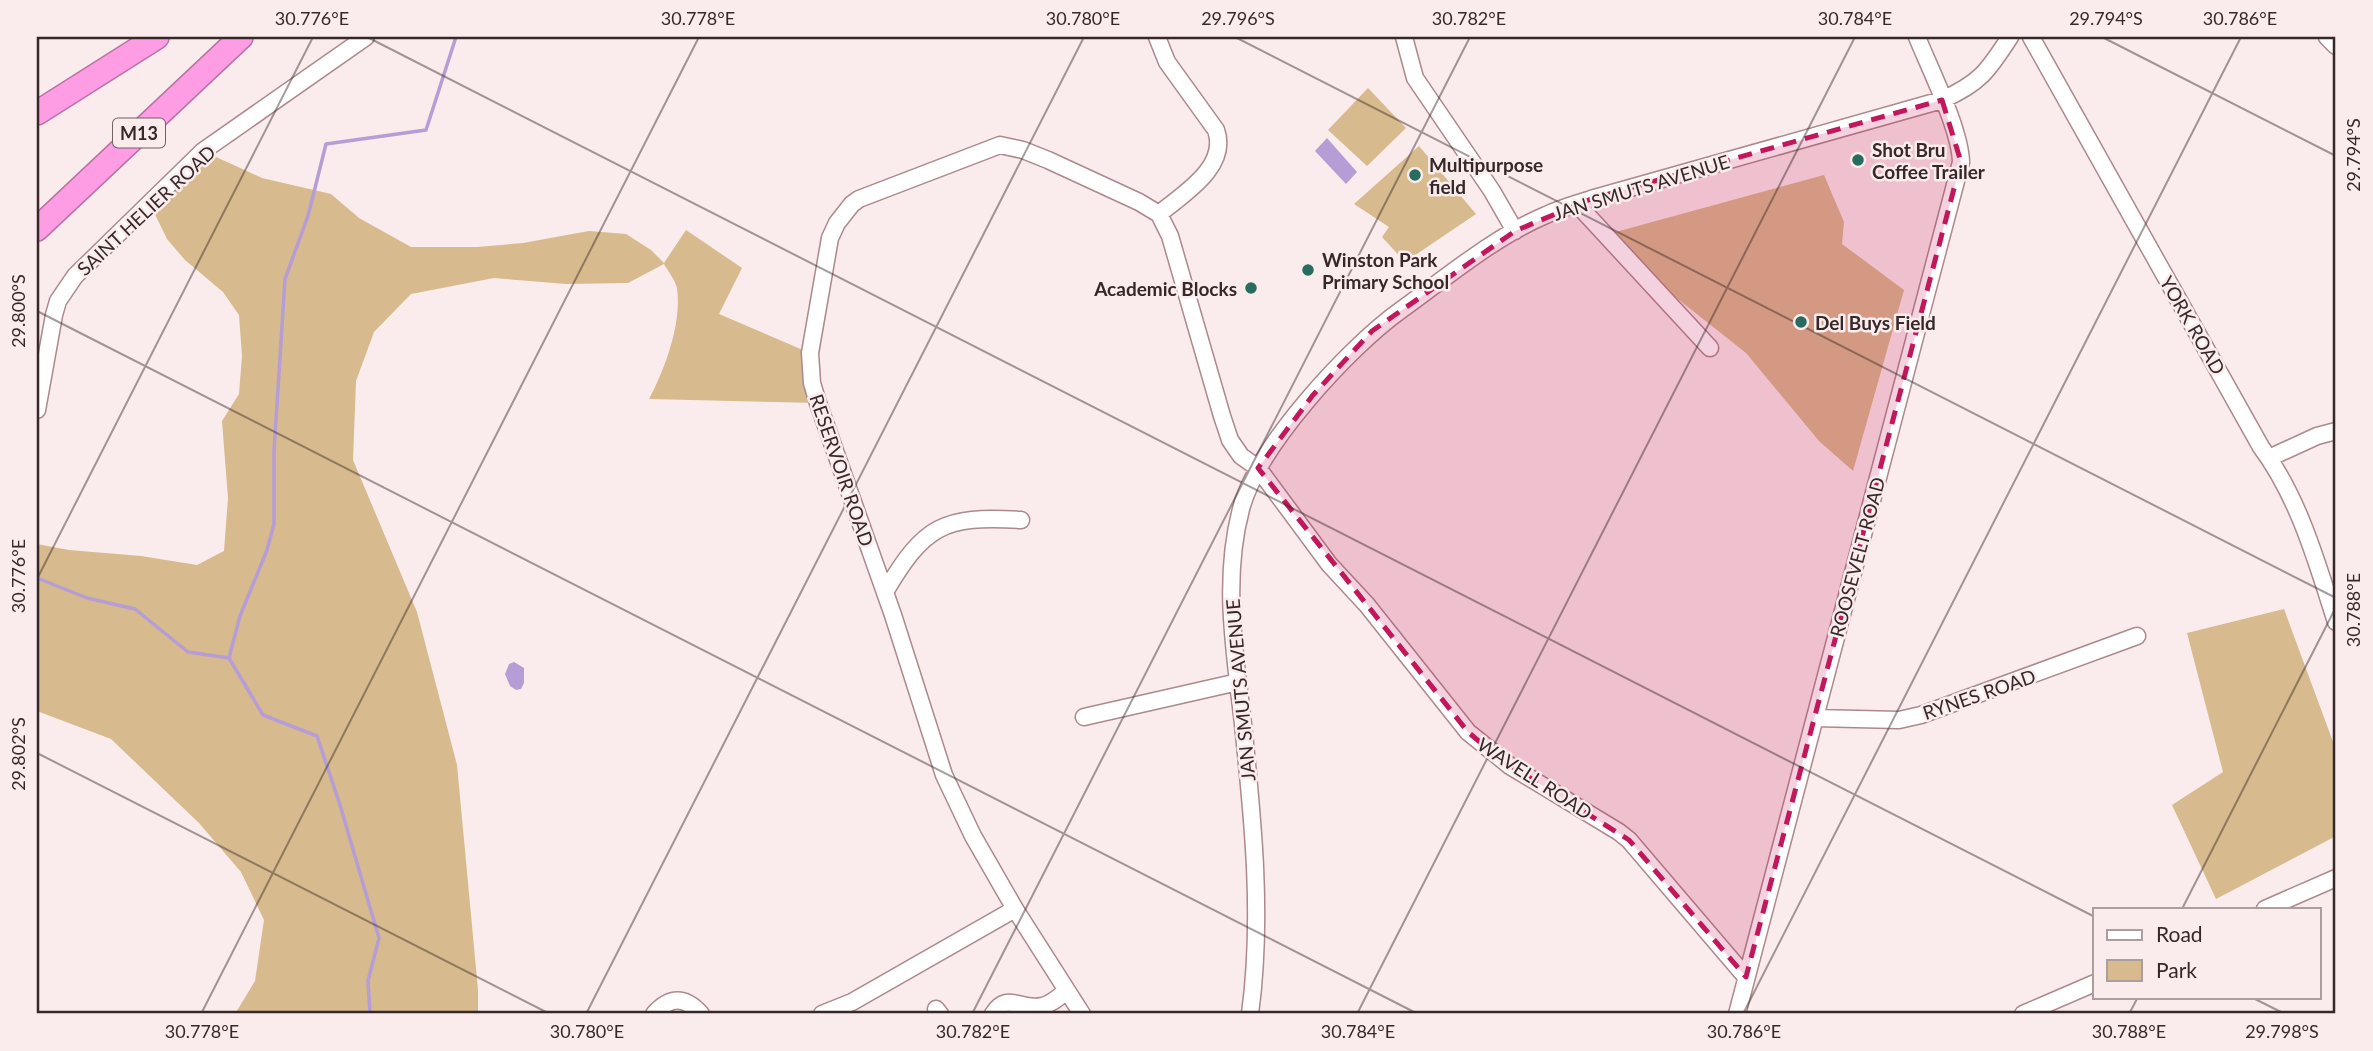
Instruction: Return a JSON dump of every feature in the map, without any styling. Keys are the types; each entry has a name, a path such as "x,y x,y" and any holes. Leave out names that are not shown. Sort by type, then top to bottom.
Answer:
{"highway":[{"path":"37,113 157,37"},
{"name":"M13","path":"37,229 241,37"}],"street":[{"name":"SAINT HELIER ROAD","path":"37,411 54,314 58,301 75,276 203,151 366,37"},
{"path":"1157,37 1167,62 1216,130 1220,143 1212,165 1195,184 1159,214 1170,236 1230,440 1241,456 1258,468"},
{"path":"1404,37 1415,78 1492,191 1515,231"},
{"name":"ROOSEVELT ROAD","path":"1737,1014 1961,162 1961,152 1954,130 1917,37"},
{"name":"JAN SMUTS AVENUE","path":"1250,1014 1256,939 1256,869 1230,600 1233,558 1241,510 1258,468 1313,395 1371,331 1515,231 1546,215 1942,100 1983,77 2010,37"},
{"name":"YORK ROAD","path":"2031,37 2284,484 2329,576 2336,622"},
{"path":"2327,37 2336,46"},
{"name":"RESERVOIR ROAD","path":"1082,1014 973,836 944,775 885,593 812,383 810,354 830,238 837,223 852,204 867,195 1000,145 1023,149 1116,190 1159,214"},
{"path":"1577,204 1710,348"},
{"path":"2269,458 2317,436 2336,431"},
{"name":"WAVELL ROAD","path":"1258,468 1329,564 1367,605 1468,732 1500,760 1619,832 1746,977"},
{"path":"885,593 905,559 933,531 948,524 998,519 1021,520"},
{"name":"RYNES ROAD","path":"1815,718 1899,720 1921,715 2137,636"},
{"path":"1084,717 1238,682"},
{"path":"2267,908 2336,878"},
{"path":"822,1014 852,1002 1016,909"},
{"path":"2023,1014 2093,984"},
{"path":"993,1014 1004,1002 1044,1006 1066,991"},
{"path":"654,1014 672,1000 692,1004 701,1014"}],"highlighted area":[{"path":"1942,100 1961,162 1746,977 1629,840 1500,759 1468,732 1258,468 1313,395 1372,331 1515,231 1591,199"}],"green space":[{"path":"1368,88 1406,128 1367,166 1328,130"},
{"name":"Multipurpose field","path":"1419,146 1476,214 1405,262 1382,237 1389,227 1354,204"},
{"path":"203,151 262,178 331,194 359,218 411,247 477,247 523,243 589,231 626,234 651,250 664,263 686,230 742,268 719,314 810,353 818,403 649,399 666,360 677,316 677,288 664,264 628,283 566,284 494,278 411,294 374,332 356,381 353,460 417,612 457,765 478,1014 235,1014 255,981 264,920 241,872 199,823 111,739 37,711 37,544 197,565 224,551 228,498 222,421 239,394 242,356 239,315 223,292 185,260 167,239 149,202"},
{"name":"Del Buys Field","path":"1824,175 1844,222 1842,244 1904,290 1853,471 1819,441 1746,353 1669,292 1612,233"},
{"path":"2284,609 2336,750 2336,836 2216,899 2172,805 2223,772 2187,633"}],"shaded area":[{"path":"1327,138 1357,172 1346,184 1315,151"},
{"path":"514,662 524,668 524,683 521,689 516,690 510,686 505,674 509,664"}],"waterway":[{"path":"370,1014 368,981 379,938 317,736 263,715 229,658 240,616 267,550 274,524 274,451 285,279 308,216 326,144 426,130 456,37"},
{"path":"37,578 87,598 135,609 188,652 229,658"}],"place":[{"name":"Shot Bru Coffee Trailer","path":"1858,160"},
{"name":"Multipurpose field","path":"1415,175"},
{"name":"Winston Park Primary School","path":"1308,270"},
{"name":"Academic Blocks","path":"1251,288"},
{"name":"Del Buys Field","path":"1801,322"}]}
